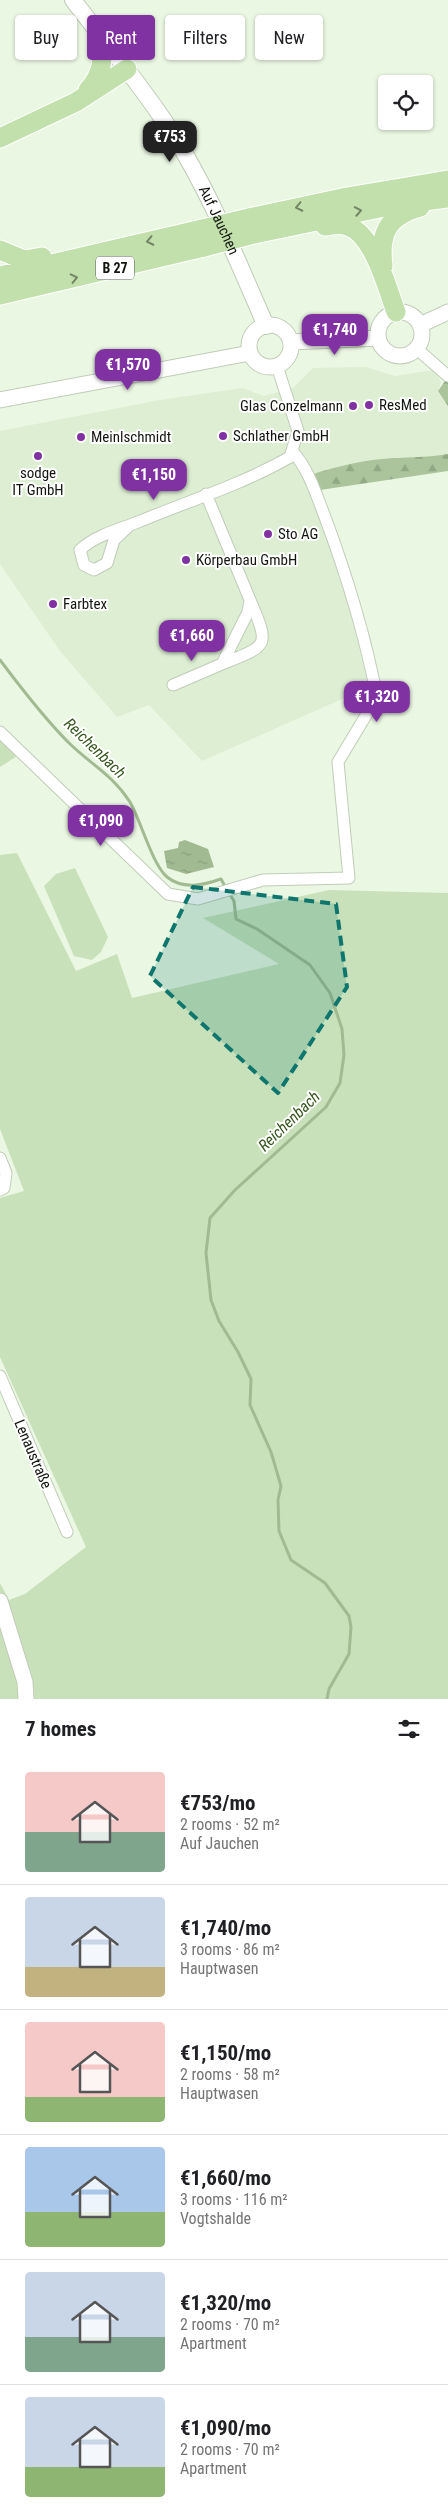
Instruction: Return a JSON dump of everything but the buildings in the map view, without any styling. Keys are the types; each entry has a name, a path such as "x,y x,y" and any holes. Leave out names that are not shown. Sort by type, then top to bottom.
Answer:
{"highway":[{"path":"76,102 97,81 102,68 102,60"},
{"path":"0,138 76,102 126,69"},
{"name":"B 27","path":"0,295 201,238 252,226 347,197 448,180"},
{"path":"384,278 381,246 390,224 405,211 448,199"},
{"name":"B 27","path":"252,226 276,229 385,206 448,199"},
{"path":"276,229 296,231 337,224 349,226 362,237 373,252 396,312"},
{"name":"B 27","path":"0,276 83,256 201,238"},
{"path":"0,250 24,260 60,254 83,256"}],"main road":[{"name":"Auf Jauchen","path":"73,0 87,18"},
{"name":"Auf Jauchen","path":"119,60 171,132 213,207 266,326"}],"street":[{"path":"396,312 410,314 420,325 422,337 417,349 405,356 398,357 384,350 378,338 378,331 384,319 396,312"},
{"path":"420,325 448,312"},
{"path":"266,326 282,329 291,342 289,356 277,366 267,367 260,364 250,353 252,336 266,326"},
{"path":"291,342 378,338"},
{"path":"417,349 448,376"},
{"path":"0,400 250,353"},
{"path":"130,525 114,540 107,563 94,570 84,564 80,550 86,544 130,525 206,494 270,469 290,457 298,431 277,366"},
{"path":"0,732 168,894 198,899 263,880 349,878 338,762 377,697 366,640 340,558 309,475 293,452"},
{"path":"173,685 253,652 261,646 264,640 263,629 206,494"},
{"path":"222,664 248,612 250,600"},
{"path":"0,1158 6,1173 2,1189"},
{"name":"Lenaustraße","path":"0,1376 67,1532"},
{"path":"0,1602 25,1682 26,1699"}],"highlighted area":[{"path":"193,887 336,904 347,987 278,1093 150,976"}],"shaded area":[{"path":"366,367 395,376 434,370 441,382 438,391 448,406 448,454 422,459 381,459 316,473 311,479 304,481 336,557 369,687 202,761 149,705 117,717 60,651 0,564 0,431 160,400 243,388 264,396 293,388 313,368"},
{"path":"0,733 22,753 0,767"},
{"path":"17,853 76,971 117,954 132,998 279,964 203,918 329,890 448,893 448,1699 0,1699 0,1583 9,1600 25,1594 86,1547 0,1357 0,1198 24,1191 0,1129 0,855"},
{"path":"75,868 108,937 101,952 92,960 74,956 44,886 56,874"}],"green space":[{"path":"445,381 448,382 448,406 438,391"},
{"path":"448,454 448,471 320,490 311,479 316,473 365,461"}],"water":[{"path":"185,840 208,849 214,867 186,874 167,868 164,851 178,848 179,842"}],"waterway":[{"name":"Reichenbach","path":"0,660 32,702 59,732 76,750 123,792 134,810 156,862 167,877 180,884 187,885 208,883 221,879 226,888"},
{"name":"Reichenbach","path":"229,893 234,901 236,919 257,929 310,965 330,993 342,1029 344,1055 340,1083 326,1107 235,1190 210,1218 206,1253 211,1300 219,1321 238,1352 251,1379 250,1405 271,1452 281,1486 278,1500 279,1531 291,1560 325,1583 349,1616 351,1627 349,1654 329,1689 327,1699"}],"place":[{"name":"ResMed","path":"369,405"},
{"name":"Glas Conzelmann","path":"353,406"},
{"name":"Schlather GmbH","path":"223,436"},
{"name":"Meinlschmidt","path":"81,437"},
{"name":"sodge IT GmbH","path":"38,456"},
{"name":"Sto AG","path":"268,534"},
{"name":"Körperbau GmbH","path":"186,560"},
{"name":"Farbtex","path":"53,604"}]}
